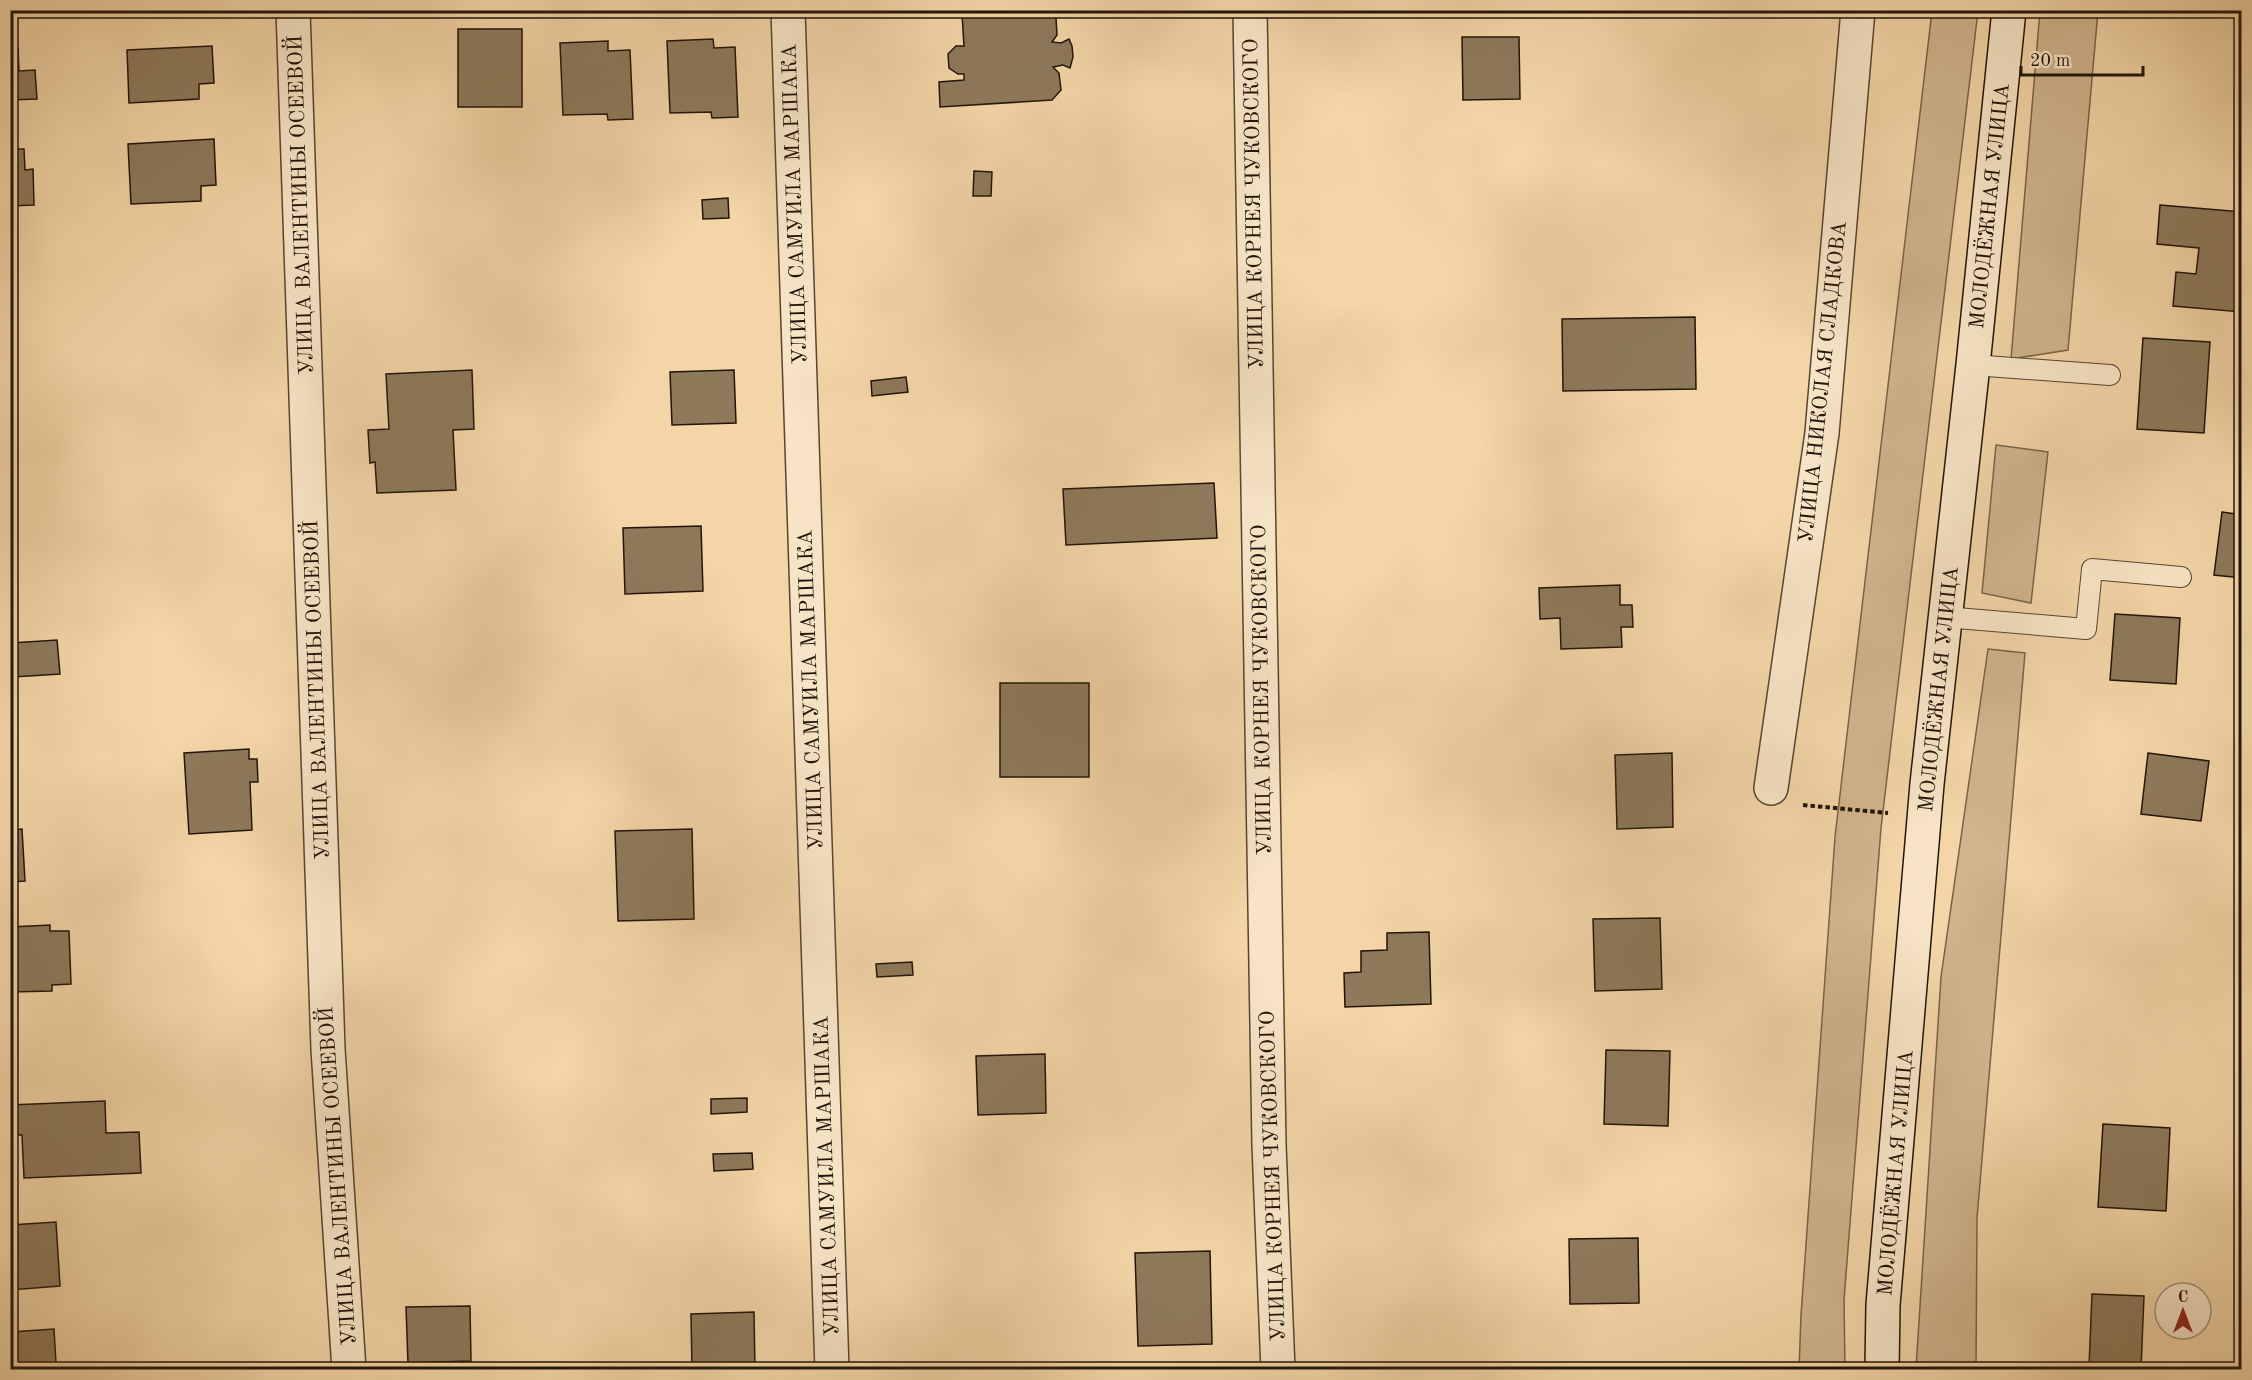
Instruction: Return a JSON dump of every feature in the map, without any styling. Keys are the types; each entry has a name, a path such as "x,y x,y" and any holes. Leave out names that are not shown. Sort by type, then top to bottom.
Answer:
{"street":[{"name":"УЛИЦА ВАЛЕНТИНЫ ОСЕЕВОЙ","path":"293,10 328,1049 349,1370"},
{"name":"УЛИЦА САМУИЛА МАРШАКА","path":"788,10 832,1370"},
{"name":"УЛИЦА КОРНЕЯ ЧУКОВСКОГО","path":"1250,10 1269,1133 1278,1370"},
{"name":"УЛИЦА НИКОЛАЯ СЛАДКОВА","path":"1771,788 1822,433 1858,10"},
{"name":"МОЛОДЁЖНАЯ УЛИЦА","path":"1882,1370 1883,1305 1925,817 2008,10"}],"lane":[{"path":"1973,365 2110,375"},
{"path":"1945,617 2086,629 2092,569 2181,577"}],"path":[{"path":"1801,805 1925,817"}],"shaded area":[{"path":"1932,11 1978,11 1881,828 1844,1300 1845,1369 1799,1369 1835,837"},
{"path":"2040,11 2098,11 2068,350 2011,359"},
{"path":"1996,445 2048,452 2031,603 1982,593"},
{"path":"1988,649 2025,653 1977,1218 1976,1369 1916,1369 1941,977"}],"building":[{"path":"1049,10 1056,18 1057,35 1052,42 1061,43 1069,39 1073,57 1070,68 1063,65 1053,67 1059,73 1061,90 1052,100 940,107 939,82 964,80 964,74 958,74 949,68 948,54 956,46 964,46 962,14"},
{"path":"458,29 522,29 522,107 458,107"},
{"path":"1462,37 1519,37 1520,99 1463,100"},
{"path":"713,39 714,48 735,47 738,117 712,118 711,112 670,113 667,41"},
{"path":"608,41 608,51 630,50 633,119 608,120 607,114 563,115 560,43"},
{"path":"212,46 214,83 199,84 199,99 129,103 127,50"},
{"path":"10,47 18,47 19,71 35,70 37,99 10,100"},
{"path":"214,139 216,185 201,186 201,201 131,204 128,144"},
{"path":"10,149 24,149 25,170 33,169 34,205 10,206"},
{"path":"974,171 992,172 991,196 973,196"},
{"path":"728,198 729,218 703,219 702,200"},
{"path":"2160,205 2242,212 2242,312 2173,306 2176,272 2196,274 2199,248 2157,244"},
{"path":"1695,317 1696,389 1563,391 1562,319"},
{"path":"2143,338 2210,342 2204,433 2137,429"},
{"path":"472,370 474,429 453,430 456,490 377,493 375,462 370,463 368,430 389,429 386,374"},
{"path":"734,370 736,423 672,425 670,372"},
{"path":"906,377 908,392 872,396 871,381"},
{"path":"1214,483 1217,538 1066,545 1063,489"},
{"path":"2222,512 2242,515 2242,578 2214,575"},
{"path":"701,526 703,591 625,594 623,528"},
{"path":"1620,585 1620,605 1632,605 1633,627 1621,627 1622,647 1561,649 1560,618 1540,619 1539,588"},
{"path":"2115,614 2180,618 2176,684 2110,680"},
{"path":"57,640 60,674 13,677 11,643"},
{"path":"1000,683 1089,683 1089,777 1000,777"},
{"path":"249,749 249,759 257,759 258,782 250,782 252,830 189,834 184,753"},
{"path":"1672,753 1673,827 1617,829 1615,755"},
{"path":"2148,753 2209,761 2201,821 2141,814"},
{"path":"22,829 25,881 10,882 10,830"},
{"path":"692,829 694,919 618,921 615,831"},
{"path":"1660,918 1662,989 1595,991 1593,919"},
{"path":"50,925 50,931 69,931 71,984 52,985 52,991 10,992 10,927"},
{"path":"1429,932 1431,1004 1345,1007 1344,973 1361,972 1361,951 1387,950 1387,933"},
{"path":"912,962 913,975 877,977 876,964"},
{"path":"1606,1050 1670,1051 1668,1126 1604,1124"},
{"path":"1045,1054 1046,1113 978,1115 976,1056"},
{"path":"747,1098 747,1112 711,1114 711,1099"},
{"path":"105,1101 106,1133 139,1132 141,1173 24,1178 22,1135 10,1135 10,1105"},
{"path":"2103,1124 2170,1128 2166,1211 2098,1207"},
{"path":"752,1153 753,1169 714,1171 713,1154"},
{"path":"56,1222 60,1286 10,1290 10,1225"},
{"path":"1638,1238 1639,1303 1570,1304 1569,1239"},
{"path":"1210,1251 1212,1344 1138,1346 1135,1253"},
{"path":"2092,1294 2144,1296 2141,1369 2089,1367"},
{"path":"470,1306 471,1361 408,1363 406,1307"},
{"path":"754,1312 755,1370 692,1370 691,1314"},
{"path":"54,1329 56,1363 10,1366 10,1332"}]}
